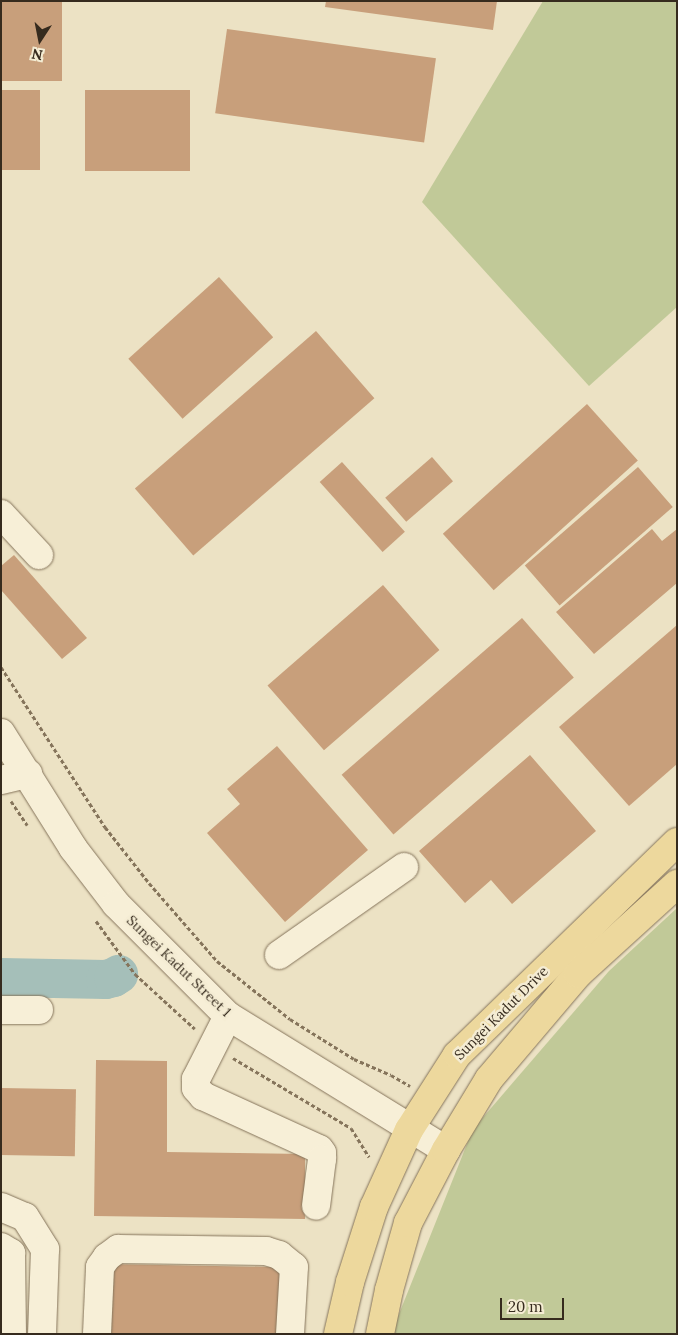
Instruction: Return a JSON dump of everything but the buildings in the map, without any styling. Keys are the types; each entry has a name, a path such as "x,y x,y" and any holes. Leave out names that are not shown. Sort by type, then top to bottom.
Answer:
{"main road":[{"name":"Sungei Kadut Drive","path":"338,1334 350,1282 374,1207 409,1130 457,1055 677,842"},
{"name":"Sungei Kadut Drive","path":"380,1334 389,1290 408,1223 446,1150 488,1078 578,974 677,884"}],"street":[{"path":"1,514 39,555"},
{"name":"Sungei Kadut Street 1","path":"1,732 73,848 116,904 228,1016 409,1130 446,1150"},
{"path":"1,780 28,774"},
{"path":"279,955 404,866"},
{"path":"1,1010 39,1010"},
{"path":"228,1016 196,1079 196,1088 203,1096 319,1149 322,1153 322,1159 316,1206"},
{"path":"1,1207 25,1217 44,1249 42,1334"},
{"path":"1,1247 11,1252 12,1334"},
{"path":"97,1334 100,1267 118,1249 266,1251 279,1255 294,1267 290,1334"}],"path":[{"path":"1,667 105,828 149,883 217,962 290,1019 354,1059 391,1075 429,1098"}],"green space":[{"path":"543,1 677,1 677,307 589,386 422,202"},
{"path":"677,908 677,1334 391,1334 473,1129 609,971"}],"waterway":[{"path":"1,977 105,979 118,974"}]}
